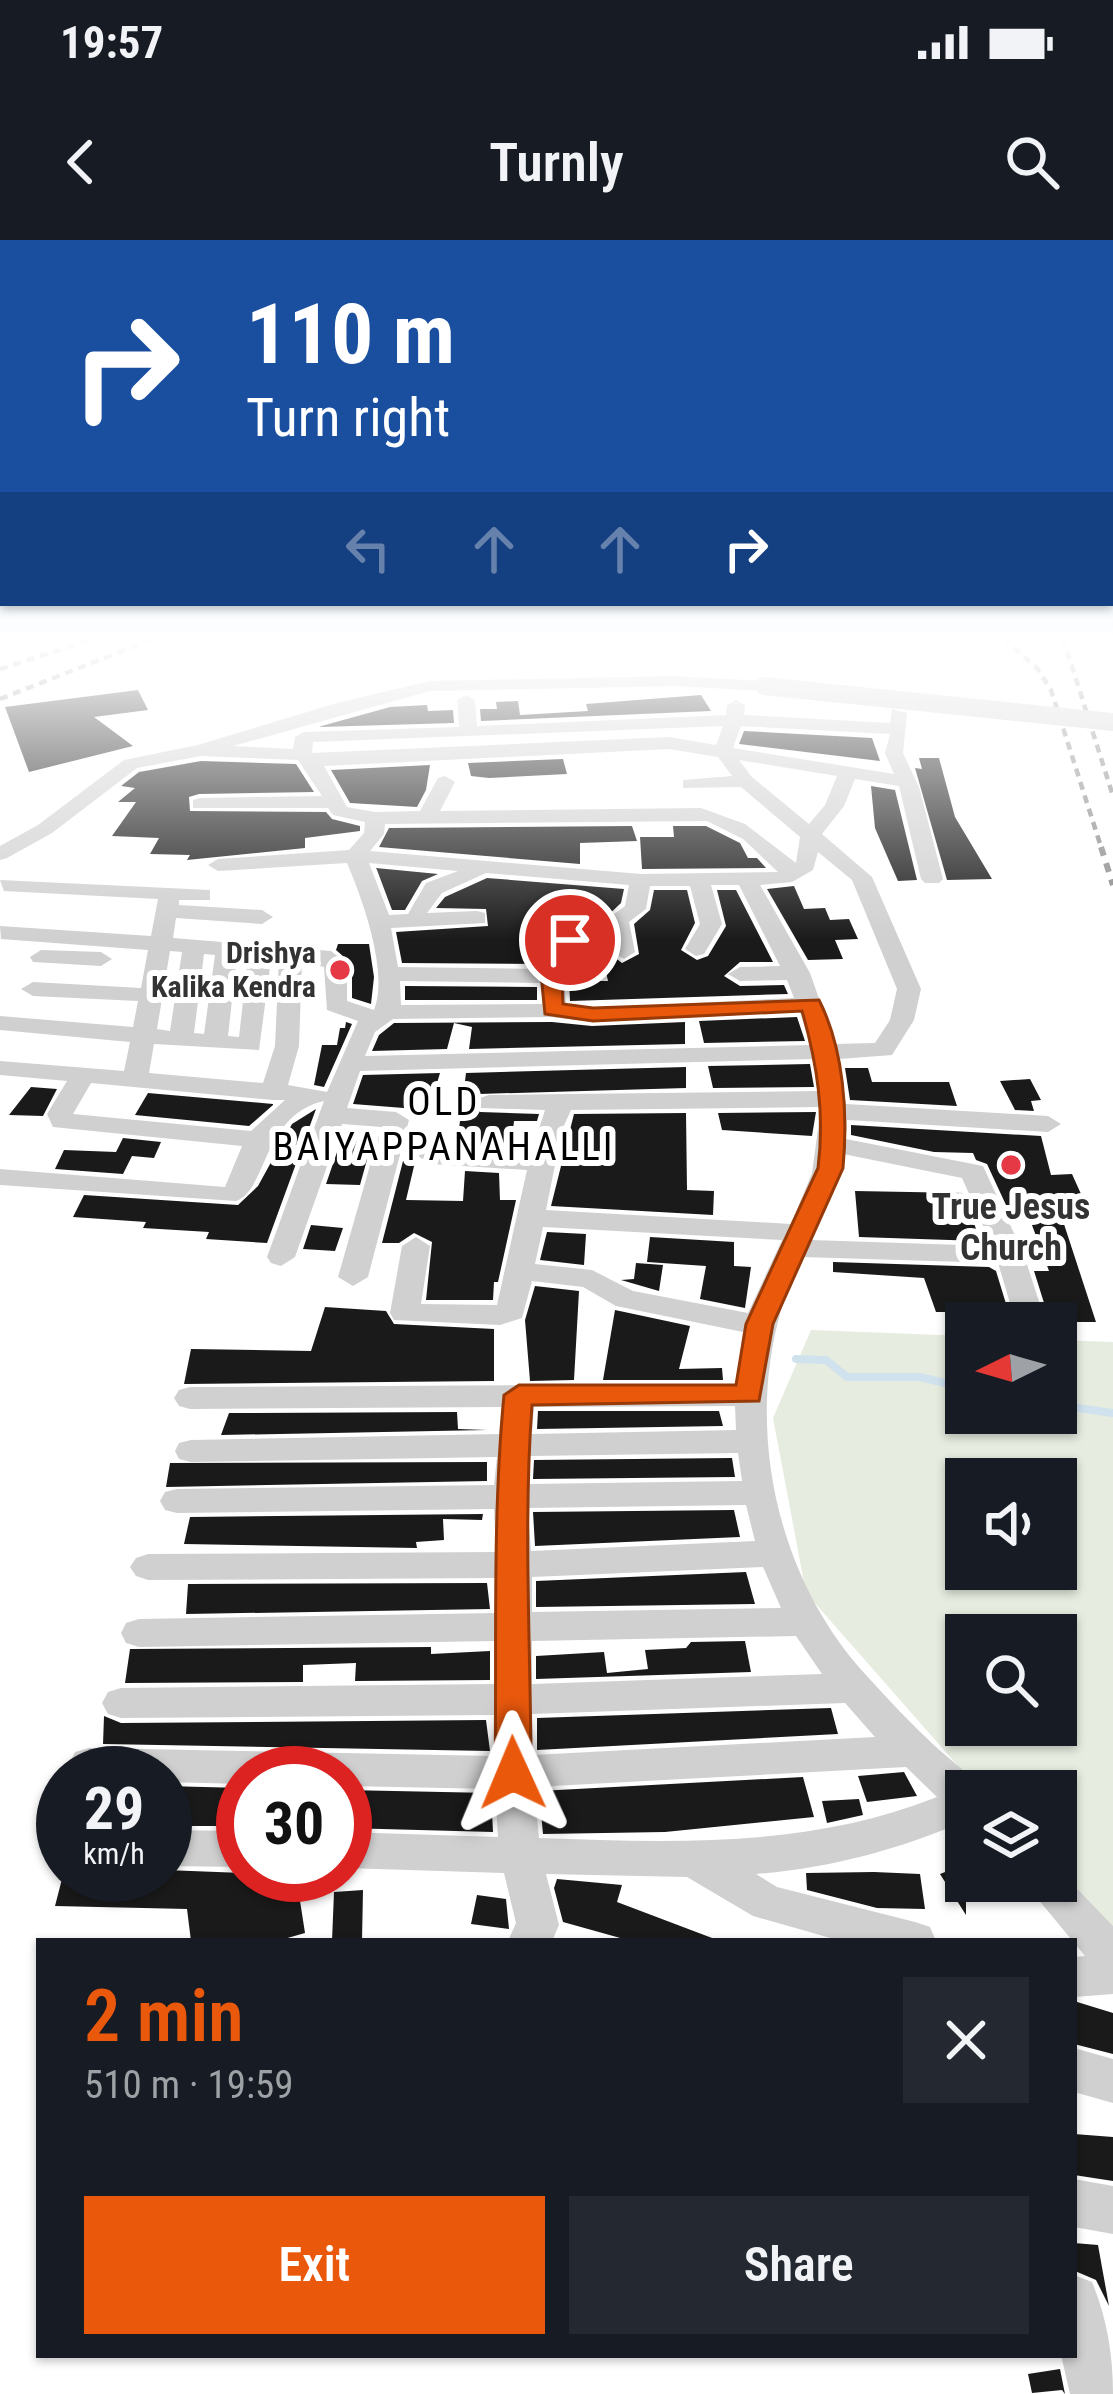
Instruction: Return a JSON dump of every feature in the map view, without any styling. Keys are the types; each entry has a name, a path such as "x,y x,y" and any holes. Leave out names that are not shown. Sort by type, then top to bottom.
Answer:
{"street":[{"path":"200,804 273,783 312,739"},
{"path":"0,854 45,829 131,764 201,750 350,739"},
{"path":"535,739 537,750"},
{"path":"723,751 727,739"},
{"path":"898,739 894,753 907,782 932,879"},
{"path":"305,743 537,750 669,743 907,782"},
{"path":"305,743 340,811 375,826"},
{"path":"201,750 273,783 339,802"},
{"path":"350,1064 883,1050 902,1020 909,989 861,877 745,781 723,751"},
{"path":"218,865 355,856 640,880 785,878 806,866 810,836 834,806 848,772"},
{"path":"690,784 745,781"},
{"path":"427,817 445,782"},
{"path":"234,816 282,814 273,783"},
{"path":"307,838 427,817 701,814 714,816 770,848 789,872"},
{"path":"355,856 375,826"},
{"path":"355,856 377,908 388,974 381,1015"},
{"path":"417,912 434,888 478,869"},
{"path":"746,878 811,1004 826,1054 833,1118 830,1168 759,1324 749,1394 759,1493 805,1622 911,1751 945,1781"},
{"path":"696,949 711,924 699,879"},
{"path":"624,952 618,916 634,909 640,880"},
{"path":"2,882 12,892 2,927"},
{"path":"2,882 152,981 230,1060 273,1092 311,1094 336,1106 396,1120 353,1277"},
{"path":"202,895 152,981 60,1114 62,1121 254,1139"},
{"path":"0,1043 152,981 262,917"},
{"path":"378,922 477,918"},
{"path":"2,927 37,972 152,981"},
{"path":"2,927 152,981 181,1038 230,1060"},
{"path":"388,974 551,974 558,972 557,958 571,952 570,940"},
{"path":"0,1005 37,972 152,981 194,946 260,952 293,945 333,959 335,1005 381,1015 553,1010 593,1015 811,1004"},
{"path":"0,1023 293,945"},
{"path":"273,1092 286,1046 293,945"},
{"path":"181,1038 194,946"},
{"path":"227,949 230,1060"},
{"path":"230,1060 253,1042 260,952"},
{"path":"37,972 152,981"},
{"path":"551,974 553,1010"},
{"path":"740,974 798,974"},
{"path":"280,1257 365,1023 381,1015"},
{"path":"0,1068 83,1076"},
{"path":"0,1177 226,1195 236,1192 254,1139 277,1116 311,1094"},
{"path":"489,1102 1048,1124"},
{"path":"416,1246 404,1309 409,1316 507,1314 542,1163 562,1102"},
{"path":"833,1118 973,1172 1010,1255 1024,1302"},
{"path":"431,1156 542,1163"},
{"path":"532,1218 1010,1255"},
{"path":"520,1271 592,1279 603,1290 626,1299 759,1324"},
{"path":"190,1398 749,1394"},
{"path":"519,1395 510,1497 513,1773 520,1853 538,1925 531,1938"},
{"path":"191,1451 754,1441"},
{"path":"177,1501 759,1493"},
{"path":"148,1567 514,1565 777,1553"},
{"path":"139,1633 805,1622"},
{"path":"121,1702 512,1699 857,1688"},
{"path":"192,1766 513,1773 911,1751"},
{"path":"372,1850 690,1857 810,1852 894,1833 945,1810"},
{"path":"690,1857 768,1903 903,1938"},
{"path":"1063,1902 1113,1956"},
{"path":"1077,1977 1113,1974"},
{"path":"1077,2071 1113,2081"},
{"path":"1077,2204 1113,2210"},
{"path":"1077,2313 1096,2394"}],"shaded area":[{"path":"811,1330 945,1335 945,1434 1077,1434 1077,1341 1113,1342 1113,1942 1077,1901 1077,1770 962,1770 806,1593 773,1418"}],"building":[{"path":"17,739 123,739 133,746 29,772"},
{"path":"741,739 872,739 880,761 739,744"},
{"path":"919,758 939,758 955,817 992,879 947,880 915,768 922,769"},
{"path":"563,759 567,774 489,778 471,776 468,763"},
{"path":"201,761 296,764 314,792 199,794 189,797 190,811 326,812 332,819 360,826 360,831 305,838 305,848 187,860 190,855 150,854 159,838 112,836 136,802 118,802 135,788 121,786 139,772"},
{"path":"430,765 417,807 350,803 331,770"},
{"path":"871,786 895,790 917,880 898,881 875,828"},
{"path":"632,826 637,841 580,843 580,864 379,847 389,828"},
{"path":"673,826 706,826 740,843 748,858 757,858 766,868 642,869 640,837 674,837"},
{"path":"376,868 438,874 422,881 405,910 392,910"},
{"path":"487,878 624,889 621,903 602,921 609,953 622,963 639,954 634,924 650,910 654,890 687,890 695,923 681,950 697,960 708,956 726,926 717,890 736,890 773,962 740,962 724,976 740,986 784,985 788,994 570,1001 569,981 608,981 598,938 585,939 569,929 558,934 555,946 545,951 540,964 402,963 396,932 488,926 486,909 436,908 445,897"},
{"path":"794,886 804,909 825,908 830,920 849,919 858,939 835,940 843,959 808,960 767,889"},
{"path":"338,944 369,944 374,977 371,1004 352,998 352,964 336,950"},
{"path":"405,986 537,987 537,1000 405,1000"},
{"path":"797,1017 805,1041 704,1043 699,1021"},
{"path":"346,1022 352,1024 324,1087 314,1085 322,1045 337,1045"},
{"path":"552,1022 592,1026 685,1022 685,1044 469,1049 472,1027 454,1023 447,1049 372,1051 379,1035 394,1023"},
{"path":"810,1064 814,1087 713,1088 708,1066"},
{"path":"686,1067 686,1088 479,1094 472,1103 480,1112 539,1114 537,1121 514,1121 511,1148 457,1145 466,1073"},
{"path":"845,1068 868,1068 872,1082 949,1082 957,1106 850,1100"},
{"path":"440,1073 429,1110 353,1104 363,1075"},
{"path":"1030,1079 1041,1100 1031,1101 1034,1111 1015,1110 1000,1081"},
{"path":"31,1087 57,1089 43,1116 9,1115"},
{"path":"148,1093 273,1105 249,1126 135,1115"},
{"path":"316,1109 267,1243 206,1239 209,1232 143,1228 146,1222 73,1217 84,1195 238,1205 258,1186 292,1124"},
{"path":"816,1112 812,1136 722,1130 718,1113"},
{"path":"686,1113 687,1190 714,1191 713,1215 551,1206 574,1114"},
{"path":"851,1125 1041,1136 1051,1175 1072,1174 1090,1214 1061,1215 1096,1322 1077,1322 1077,1302 1044,1302 1034,1271 1049,1271 1029,1217 1012,1218 987,1164 976,1160 973,1153 934,1152 851,1135"},
{"path":"345,1129 375,1131 360,1185 326,1184"},
{"path":"123,1138 161,1142 154,1158 132,1156 123,1174 55,1169 64,1150 116,1152"},
{"path":"403,1161 415,1162 406,1200 463,1201 465,1171 499,1173 500,1200 516,1200 493,1300 426,1300 432,1242 414,1233 399,1243 382,1243"},
{"path":"855,1191 964,1193 980,1241 859,1237"},
{"path":"311,1225 343,1228 335,1251 303,1249"},
{"path":"547,1232 586,1234 584,1265 540,1260"},
{"path":"650,1237 734,1242 734,1266 751,1267 745,1308 700,1299 706,1266 647,1262"},
{"path":"833,1262 989,1267 996,1271 1005,1302 945,1302 945,1312 936,1312 924,1278 833,1272"},
{"path":"636,1263 663,1265 659,1291 621,1280 634,1279"},
{"path":"535,1286 579,1291 574,1380 530,1381 525,1320"},
{"path":"325,1307 386,1311 394,1324 494,1329 494,1381 184,1384 191,1349 311,1351"},
{"path":"615,1310 690,1326 679,1369 722,1368 723,1380 603,1380"},
{"path":"538,1411 719,1411 723,1426 537,1429"},
{"path":"457,1412 458,1429 487,1430 221,1435 229,1413"},
{"path":"732,1458 735,1477 533,1479 534,1460"},
{"path":"487,1462 487,1481 166,1487 170,1463"},
{"path":"734,1510 740,1537 535,1546 533,1512"},
{"path":"483,1514 482,1520 443,1519 444,1540 416,1542 417,1548 184,1544 190,1517"},
{"path":"746,1572 755,1604 536,1607 536,1581"},
{"path":"487,1583 490,1609 186,1614 188,1584"},
{"path":"745,1641 751,1672 536,1679 536,1656 604,1652 607,1673 648,1669 645,1650 686,1648 691,1642"},
{"path":"431,1647 431,1654 490,1651 490,1680 355,1681 356,1663 303,1665 303,1682 125,1683 130,1649"},
{"path":"831,1708 838,1734 537,1750 537,1718"},
{"path":"104,1716 121,1723 486,1720 490,1751 372,1746 103,1744"},
{"path":"904,1772 917,1796 867,1802 858,1776"},
{"path":"803,1777 814,1817 665,1832 543,1834 539,1791"},
{"path":"192,1787 216,1787 216,1826 192,1826"},
{"path":"372,1791 491,1793 493,1832 372,1829"},
{"path":"859,1799 863,1815 827,1823 822,1801"},
{"path":"192,1871 216,1872 216,1902 300,1902 305,1933 288,1938 191,1938 187,1909 55,1906 56,1902 192,1902"},
{"path":"806,1873 920,1874 925,1909 877,1908 807,1890"},
{"path":"557,1879 622,1885 617,1902 712,1938 620,1938 563,1922 554,1888"},
{"path":"477,1895 506,1899 509,1929 471,1924"},
{"path":"334,1902 363,1902 362,1938 332,1938"},
{"path":"1077,2002 1113,2013 1113,2054 1077,2045"},
{"path":"1077,2134 1113,2137 1113,2181 1077,2175"},
{"path":"1077,2243 1098,2245 1109,2306 1096,2280 1077,2272"},
{"path":"1060,2369 1065,2394 1062,2390 1032,2393 1028,2374"}],"waterway":[{"path":"796,1359 826,1360 847,1377 920,1377 945,1383"},
{"path":"1077,1408 1113,1413"}],"railway":[{"path":"1066,739 1102,850"},
{"path":"1095,739 1113,796"},
{"path":"1101,847 1113,885"}],"place":[{"name":"Drishya Kalika Kendra","path":"340,970"},
{"name":"True Jesus Church","path":"1011,1165"}],"district":[{"name":"OLD BAIYAPPANAHALLI","path":"444,1124"}],"route":[{"path":"513,1773 510,1497 519,1395 749,1394 759,1324 830,1168 833,1144 829,1065 811,1004 593,1015 553,1010 551,974 558,972 557,958 571,952 570,940"}]}
